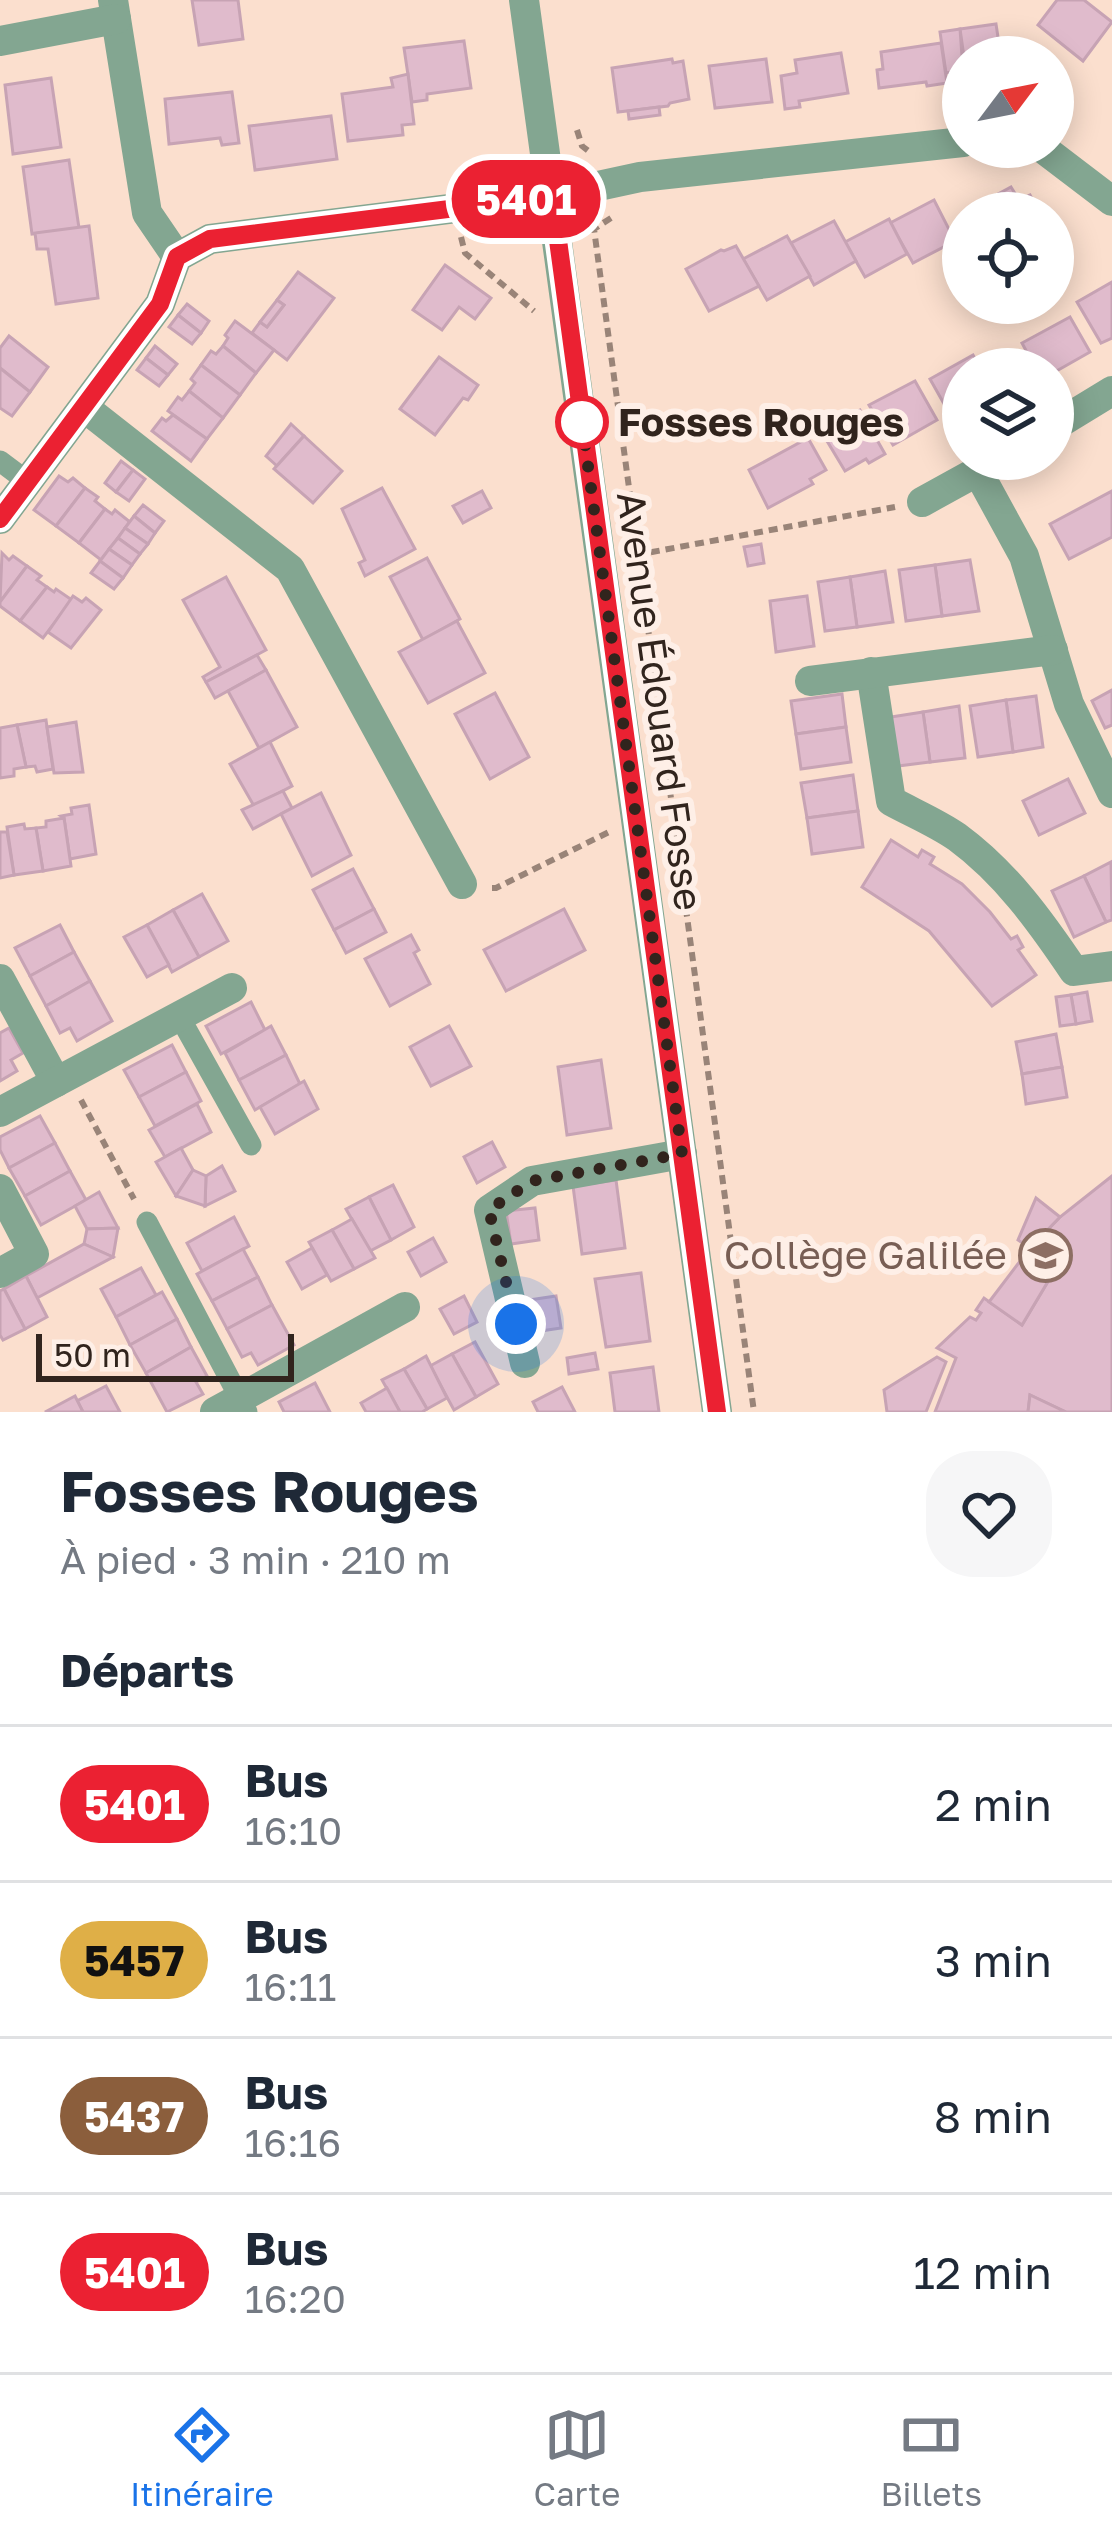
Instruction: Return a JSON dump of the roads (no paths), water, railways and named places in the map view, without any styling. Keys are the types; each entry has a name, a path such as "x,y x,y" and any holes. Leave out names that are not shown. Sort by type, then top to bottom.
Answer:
{"street":[{"name":"Avenue Édouard Fosse","path":"524,0 717,1412"},
{"path":"0,41 114,10 147,213 177,257"},
{"path":"0,519 160,304 177,257 210,239 552,196 640,177 942,144"},
{"path":"1069,168 1112,201"},
{"path":"1074,415 1112,392"},
{"path":"85,408 290,569 462,884"},
{"path":"922,502 963,480"},
{"path":"994,480 1048,628 1069,704 1112,793"},
{"path":"810,681 1053,650"},
{"path":"871,672 891,801 956,836 1007,882 1074,971 1112,966"},
{"path":"0,979 62,1079"},
{"path":"0,1112 232,988"},
{"path":"525,1363 489,1210 532,1181 682,1154"},
{"path":"0,1189 34,1254 0,1273"},
{"path":"234,1408 405,1307"}],"lane":[{"path":"0,461 28,482"},
{"path":"179,1016 251,1144"},
{"path":"147,1222 234,1408"}],"place":[{"name":"Fosses Rouges","path":"582,422"},
{"name":"Collège Galilée","path":"1046,1255"}]}
